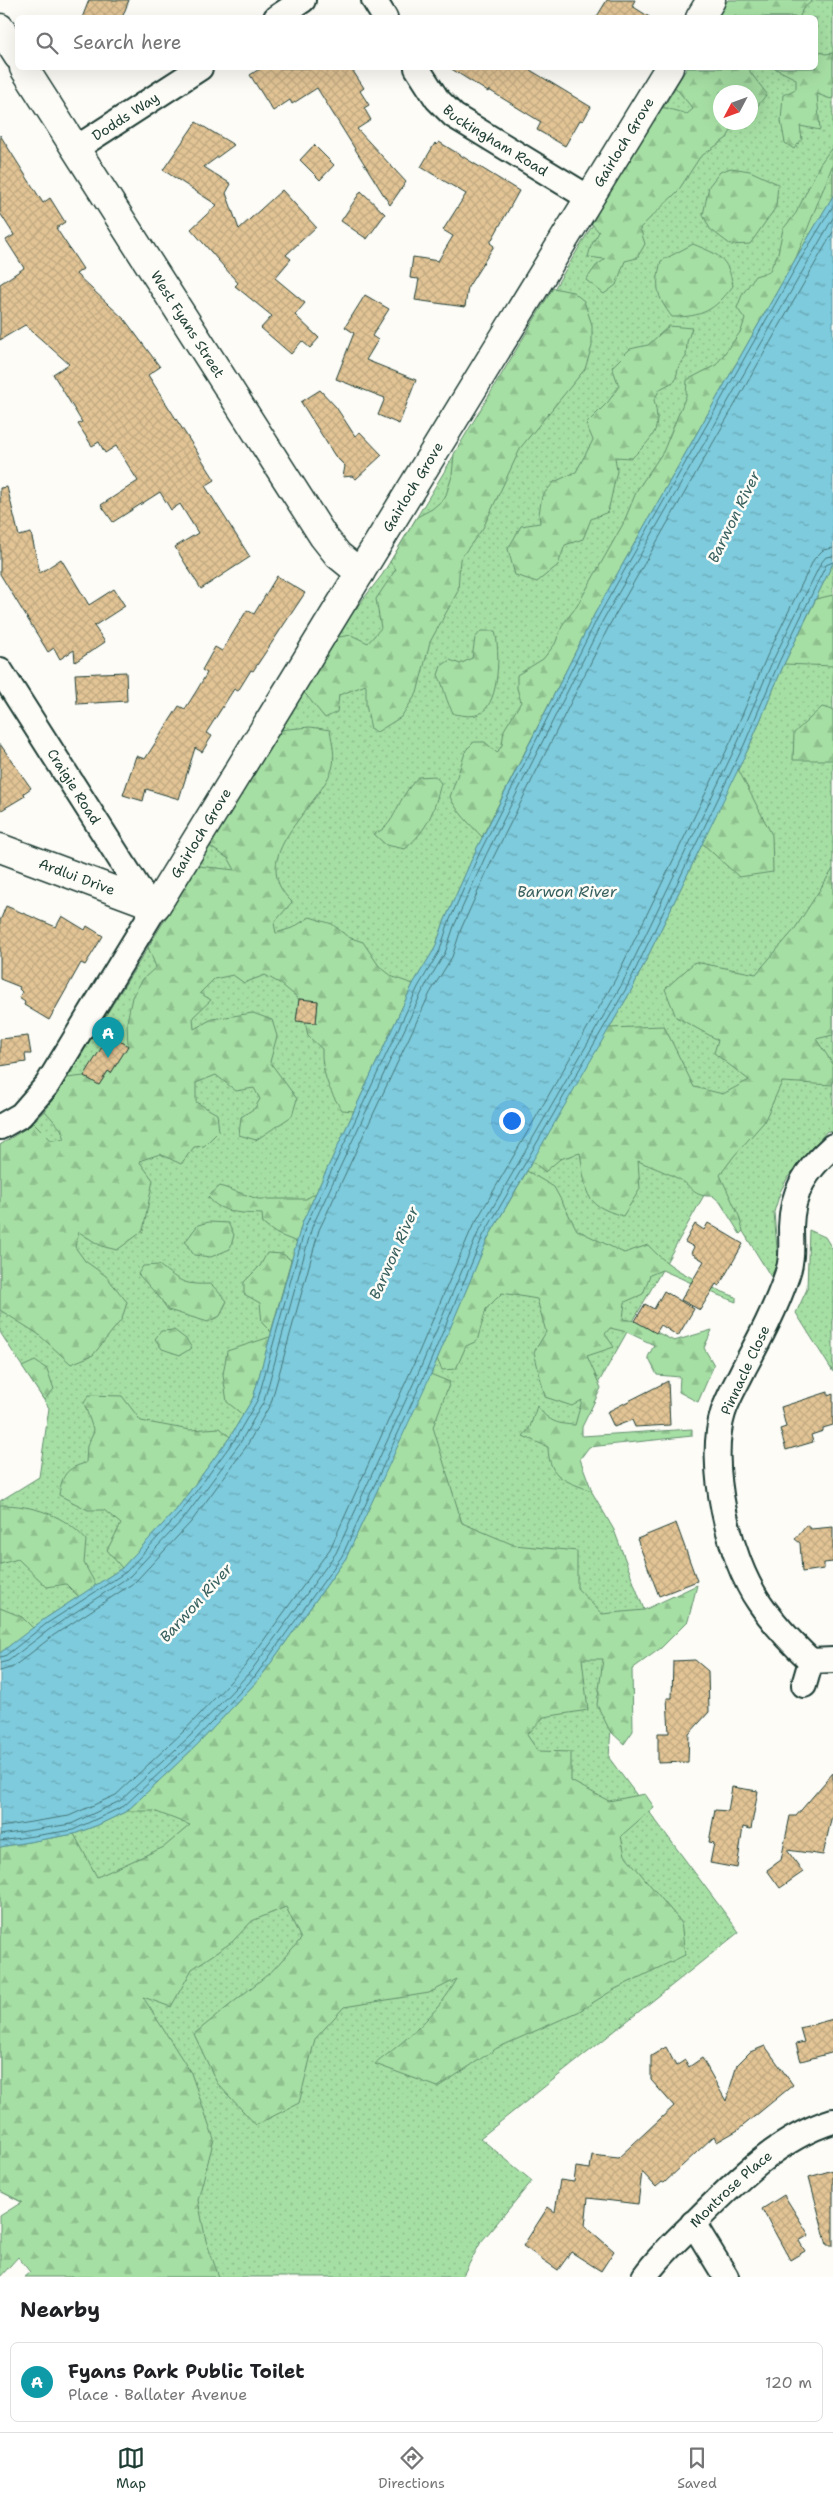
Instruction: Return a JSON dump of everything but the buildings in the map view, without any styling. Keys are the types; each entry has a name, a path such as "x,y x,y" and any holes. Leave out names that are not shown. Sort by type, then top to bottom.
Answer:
{"street":[{"path":"280,15 303,0"},
{"path":"374,0 383,15"},
{"path":"702,15 711,0"},
{"path":"0,28 15,51"},
{"name":"West Fyans Street","path":"25,70 330,546 360,573"},
{"name":"Dodds Way","path":"75,149 197,70"},
{"name":"Buckingham Road","path":"418,70 437,99 454,116 590,198"},
{"name":"Gairloch Grove","path":"152,904 360,573 668,70"},
{"name":"Craigie Road","path":"0,670 152,904"},
{"name":"Ardlui Drive","path":"0,848 152,904"},
{"path":"0,1127 21,1115 47,1085 152,904"},
{"name":"Pinnacle Close","path":"804,1685 822,1660 774,1622 758,1600 745,1574 730,1541 724,1506 718,1444 724,1411 781,1293 790,1268 792,1202 804,1178 830,1147"},
{"name":"Montrose Place","path":"644,2277 654,2263 719,2197 756,2165 791,2140 833,2121"},
{"path":"693,2223 726,2277"}],"green space":[{"path":"728,0 833,0 833,196 594,615 476,850 444,922 435,948 413,984 302,1223 253,1398 230,1437 176,1510 122,1568 43,1620 0,1653 0,1501 39,1477 49,1408 0,1332 0,1145 33,1123 58,1092 169,914 333,638 382,575 686,70 818,70 818,15 718,15"},
{"path":"728,0 813,0 802,10 801,15 718,15"},
{"path":"818,51 825,54 833,53 833,97 831,99 817,94 820,130 800,126 802,139 794,149 785,143 781,121 783,95 796,89 796,79 778,70 818,70"},
{"path":"686,70 750,70 767,94 758,105 758,85 713,85 713,130 731,130 727,138 700,157 678,191 640,228 645,244 637,258 625,261 616,285 604,294 586,280 596,266 605,259 588,257 591,246 599,232 591,223 662,107 687,114 693,109 675,87"},
{"path":"833,146 833,196 594,615 482,837 460,813 450,797 466,750 474,742 485,742 497,753 502,745 504,730 521,702 517,688 517,675 543,659 555,644 563,624 577,606 623,524 637,490 663,452 686,396 687,380 716,365 741,331 745,319 737,308 742,295 755,276 769,272 778,253 783,229 796,213 820,164"},
{"path":"833,164 833,196 796,258"},
{"path":"731,168 750,171 778,184 776,207 750,244 731,245 710,229 703,215 709,186 720,172"},
{"path":"693,244 721,258 731,276 733,286 720,301 707,311 692,316 672,317 663,303 658,290 661,261"},
{"path":"553,288 573,292 584,301 592,325 592,346 585,369 521,447 483,528 460,559 458,591 430,642 417,693 401,717 377,732 371,729 366,705 366,685 339,695 337,712 325,718 302,690 333,638 351,635 368,643 381,628 376,599 396,569 390,562 417,517 432,509 445,498 452,476 454,454"},
{"path":"669,326 692,328 687,342 686,357 679,366 675,381 660,389 654,400 657,419 654,433 650,439 632,458 615,457 617,471 608,512 591,519 583,539 565,545 558,565 537,582 515,575 508,549 521,526 540,523 539,514 542,496 554,482 576,472 593,440 586,424 608,402 619,386 612,367 630,349 648,345"},
{"path":"833,563 833,1132 827,1131 788,1177 781,1190 774,1212 778,1261 771,1277 712,1181 564,1444 614,1530 655,1639 613,1694 609,1758 739,1932 480,2138 532,2181 481,2242 462,2277 166,2277 0,2191 0,1847 74,1834 127,1811 378,1485 431,1374 488,1238 632,989 749,747 784,664"},
{"path":"833,595 833,666 784,664 816,599"},
{"path":"481,631 495,631 497,640 497,675 492,698 487,707 478,715 454,714 438,675 441,666 450,660 460,664 472,658 475,638"},
{"path":"822,707 833,710 833,760 793,760 794,733"},
{"path":"310,727 330,730 334,760 332,769 324,784 289,834 280,851 276,868 279,885 292,902 274,923 276,933 292,928 310,917 332,924 348,937 363,942 379,966 393,977 413,984 354,1111 342,1110 337,1103 324,1073 322,1049 308,1036 305,1021 316,1023 318,1001 299,999 281,984 265,975 244,983 233,975 214,979 200,993 211,1000 193,1017 194,1029 212,1019 253,1013 272,1020 277,1036 270,1062 297,1099 292,1116 256,1140 239,1135 241,1117 255,1108 260,1099 254,1088 236,1091 216,1075 196,1083 196,1102 217,1114 219,1131 204,1146 194,1147 181,1164 160,1154 139,1161 153,1180 143,1231 117,1250 101,1246 79,1232 75,1247 85,1261 106,1276 127,1302 122,1319 93,1355 71,1364 38,1334 0,1310 0,1145 34,1123 51,1140 65,1139 61,1129 45,1111 67,1078 84,1076 99,1085 108,1071 111,1073 128,1046 127,1022 132,997 143,979 156,967 148,947 198,866 235,870 229,859 209,846 278,730"},
{"path":"738,769 772,835 773,872 739,877 702,843"},
{"path":"435,776 441,783 436,803 425,827 405,849 386,845 374,834 385,828 389,823 405,794 418,777"},
{"path":"833,869 833,1035 816,1039 833,1064 833,1083 832,1085 782,1082 764,1122 720,1175 739,1216 743,1231 740,1234 720,1202 713,1196 701,1195 679,1179 638,1161 640,1189 623,1216 600,1207 588,1195 580,1153 560,1159 545,1172 532,1161 609,1028 664,1026 694,1087 723,1094 749,1080 714,1053 718,1040 676,1017 665,989 695,962 756,974 794,930"},
{"path":"527,1171 554,1187 577,1230 624,1253 648,1245 678,1270 700,1282 736,1297 736,1302 662,1270 650,1275 643,1294 625,1302 623,1319 635,1321 674,1341 712,1330 704,1348 714,1365 698,1402 679,1392 680,1377 657,1375 648,1357 654,1345 627,1332 610,1328 605,1334 614,1347 587,1356 601,1388 582,1427 582,1436 692,1429 692,1436 589,1447 580,1459 592,1491 561,1477 552,1466 548,1447 523,1436 530,1427 537,1406 553,1421 575,1425 582,1400 572,1406 545,1397 534,1352 546,1332 537,1299 502,1293 486,1309 477,1341 466,1346 456,1369 442,1370 437,1359 488,1238"},
{"path":"220,1186 258,1199 306,1199 316,1193 302,1223 297,1242 277,1234 263,1224 262,1214 232,1212 213,1203 208,1197"},
{"path":"209,1222 228,1223 234,1235 230,1249 211,1257 194,1255 185,1242 198,1225"},
{"path":"809,1230 825,1237 833,1250 833,1372 796,1313 807,1289"},
{"path":"267,1253 283,1254 291,1260 271,1332 262,1323 260,1303 244,1294 244,1282 260,1266"},
{"path":"159,1265 172,1275 188,1283 211,1284 227,1301 220,1316 208,1322 168,1310 160,1298 138,1274 143,1266"},
{"path":"174,1330 186,1339 192,1348 180,1355 162,1349 155,1339 161,1331"},
{"path":"270,1337 253,1398 243,1415 227,1402 223,1375 227,1351"},
{"path":"35,1361 47,1369 54,1389 44,1400 22,1367"},
{"path":"430,1374 450,1382 433,1427 462,1523 514,1545 577,1551 577,1588 602,1614 644,1610 697,1585 688,1621 661,1648 632,1669 633,1731 624,1744 610,1731 597,1705 603,1659 582,1659 588,1710 544,1717 527,1735 538,1751 571,1752 571,1781 609,1801 645,1794 654,1807 621,1836 625,1855 681,1922 685,1955 613,1990 578,2012 497,2048 438,2087 375,2064 410,2036 431,2015 441,2004 457,1979 429,1993 344,2007 315,2039 299,2103 256,2125 217,2083 194,2034 272,1971 301,1939 286,1907 252,1921 232,1942 192,1969 171,2007 143,1997 191,2073 214,2139 198,2200 206,2241 219,2277 24,2277 30,2272 18,2257 0,2277 0,2216 22,2202 0,2191 0,1847 74,1834 97,1877 164,1847 190,1825 154,1811 127,1811 198,1744 260,1678 346,1558"},
{"path":"89,1395 122,1396 141,1421 190,1430 220,1428 230,1437 176,1510 122,1568 107,1550 121,1524 104,1510 88,1510 59,1495 66,1473 74,1467 86,1463 87,1446 94,1432 84,1403"},
{"path":"0,1505 36,1509 48,1513 78,1531 86,1540 84,1563 96,1585 79,1597 66,1584 47,1587 18,1559 0,1564"},
{"path":"0,1608 22,1617 33,1628 0,1653"}],"water":[{"name":"Barwon River","path":"833,196 833,563 784,664 749,747 632,989 488,1238 431,1374 346,1558 260,1678 198,1744 127,1811 74,1834 0,1847 0,1653 43,1620 122,1568 176,1510 230,1437 253,1398 302,1223 413,984 435,948 444,922 476,850 594,615"}],"place":[{"name":"Fyans Park Public Toilet","path":"108,1058"}]}
